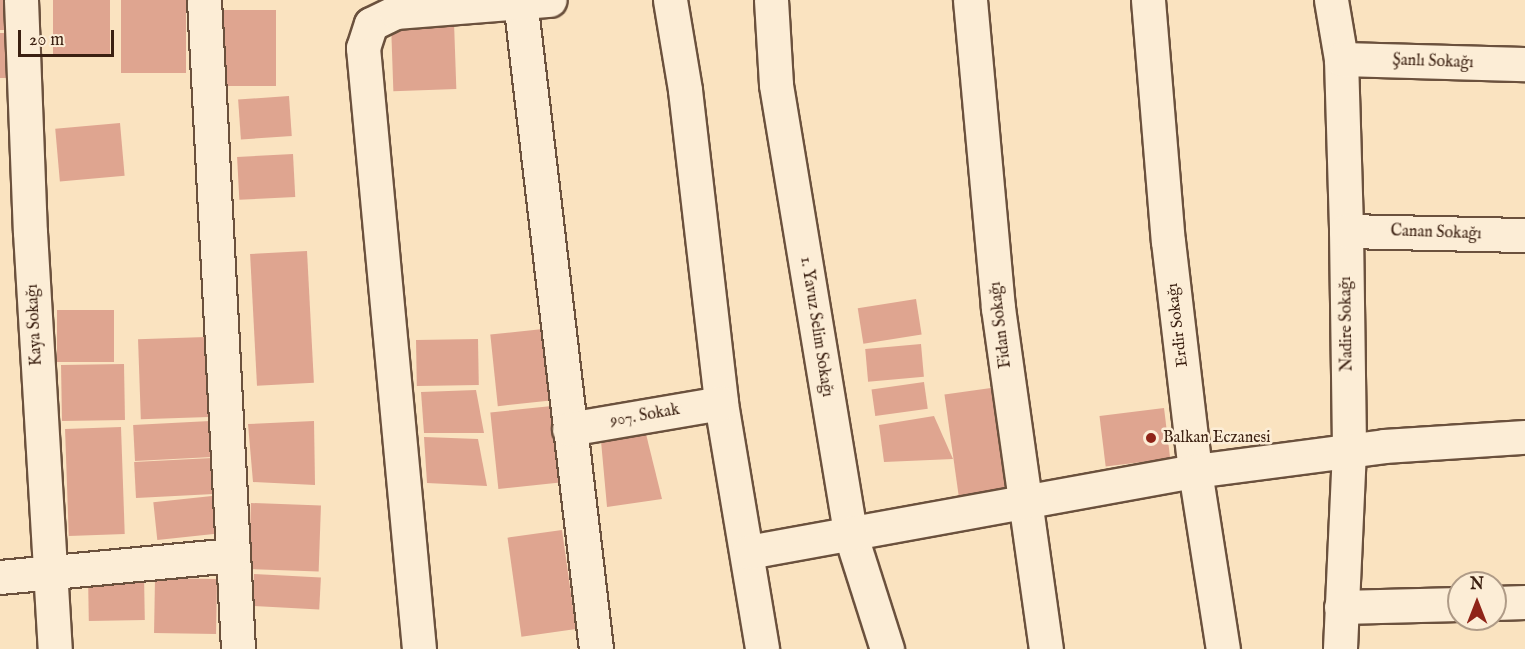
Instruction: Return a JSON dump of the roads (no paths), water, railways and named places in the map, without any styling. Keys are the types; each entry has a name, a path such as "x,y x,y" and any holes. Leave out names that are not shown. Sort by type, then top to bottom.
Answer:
{"street":[{"name":"Kaya Sokağı","path":"21,0 30,232 55,649"},
{"path":"204,0 238,649"},
{"path":"670,0 685,90 721,403 748,552 762,649"},
{"name":"1. Yavuz Selim Sokağı","path":"771,0 776,85 850,533 887,649"},
{"name":"Fidan Sokağı","path":"970,0 998,308 1023,501 1046,649"},
{"name":"Erdir Sokağı","path":"1148,0 1168,241 1195,471 1223,649"},
{"name":"Nadire Sokağı","path":"1331,0 1341,59 1346,231 1349,450 1340,649"},
{"path":"419,649 363,48 371,24 396,6 530,1 537,125 569,429 596,649"},
{"name":"Şanlı Sokağı","path":"1341,59 1525,64"},
{"name":"Canan Sokağı","path":"1346,231 1525,236"},
{"name":"907. Sokak","path":"569,429 721,403"},
{"path":"748,552 1195,471 1349,450 1525,437"},
{"path":"0,577 233,555"},
{"path":"1507,603 1525,602"},
{"path":"1341,607 1447,604"}],"place":[{"name":"Balkan Eczanesi","path":"1151,438"}]}
